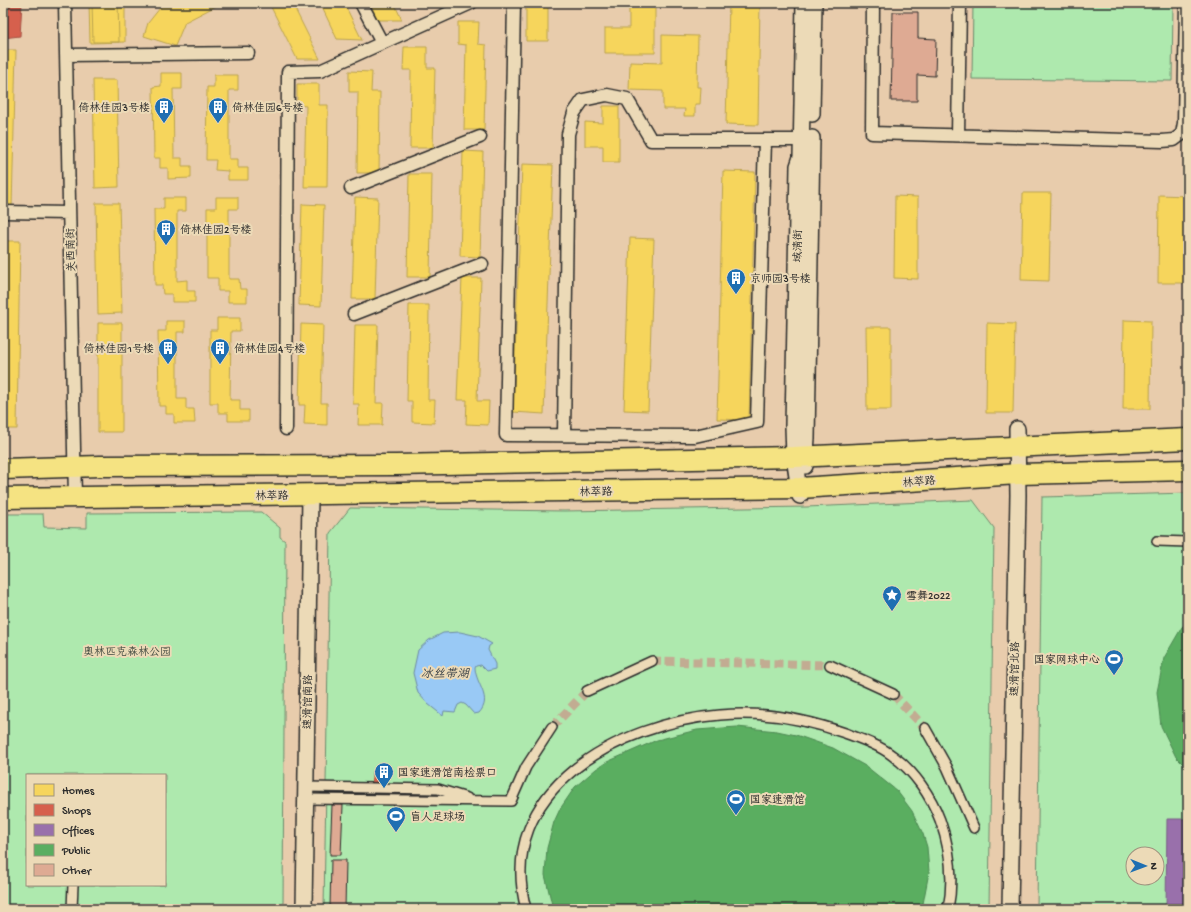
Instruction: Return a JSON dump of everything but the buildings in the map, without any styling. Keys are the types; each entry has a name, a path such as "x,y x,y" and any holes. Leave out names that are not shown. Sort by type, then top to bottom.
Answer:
{"main road":[{"path":"3,469 396,465 765,458 975,448 1017,438 1055,445 1188,439"},
{"path":"1055,445 1057,473"},
{"path":"975,448 975,477"},
{"path":"837,455 838,486"},
{"path":"764,489 765,458"},
{"name":"林萃路","path":"3,498 764,489 800,492 838,486 1018,474 1188,470"}],"street":[{"name":"关西南街","path":"65,3 75,498"},
{"path":"361,3 382,43"},
{"path":"286,429 288,72 320,71 471,3"},
{"path":"514,3 506,435 695,436 757,422 765,140"},
{"name":"域清街","path":"800,492 798,174 802,140 804,3"},
{"name":"域清街","path":"800,457 814,3"},
{"path":"873,3 872,133 1174,140 1182,134 1184,123 1187,20 1186,3"},
{"path":"958,135 960,3"},
{"path":"66,55 248,53"},
{"path":"564,435 568,134 574,113 583,100 607,96 627,99 651,140 802,140"},
{"path":"351,188 480,137"},
{"path":"3,212 69,213"},
{"path":"354,314 482,264"},
{"name":"速滑馆北路","path":"1010,909 1018,474 1017,438"},
{"name":"速滑馆南路","path":"304,909 310,495"},
{"path":"1156,541 1188,542"},
{"path":"587,691 652,661"},
{"path":"830,665 893,694"},
{"path":"526,909 522,876 528,835 543,800 566,777 602,750 637,733 678,721 721,714 743,714 786,717 830,728 863,739 892,755 904,765 931,802 944,830 950,860 951,876 948,909"},
{"path":"306,793 438,789 478,801 511,801 526,767 552,728"},
{"path":"925,728 947,768 974,828"},
{"path":"72,909 73,886"}],"green space":[{"path":"973,3 1173,3 1172,81 972,79"},
{"name":"国家网球中心","path":"1188,493 1188,909 1037,909 1042,497"},
{"name":"国家速滑馆","path":"973,500 994,528 989,909 324,909 330,533 350,508 564,511 806,507"},
{"name":"奥林匹克森林公园","path":"261,512 280,528 280,537 285,541 283,909 3,909 3,514 43,514 44,527 87,528 87,513"}],"water":[{"name":"冰丝带湖","path":"460,632 478,636 492,644 489,646 488,650 495,664 495,669 487,671 481,665 476,666 475,668 484,697 483,707 479,713 474,714 466,705 462,703 458,705 455,712 444,711 443,716 428,704 418,693 413,673 418,650 429,640 443,633"}],"tunnel":[{"path":"652,661 830,665"},
{"path":"552,727 587,691"},
{"path":"893,694 925,728"}],"place":[{"name":"倚林佳园3号楼","path":"164,124"},
{"name":"倚林佳园6号楼","path":"218,124"},
{"name":"倚林佳园2号楼","path":"166,246"},
{"name":"京师园3号楼","path":"736,295"},
{"name":"倚林佳园1号楼","path":"168,365"},
{"name":"倚林佳园4号楼","path":"220,365"},
{"name":"雪舞2022","path":"892,612"},
{"name":"国家网球中心","path":"1114,676"},
{"name":"国家速滑馆南检票口","path":"384,789"},
{"name":"国家速滑馆","path":"736,816"},
{"name":"盲人足球场","path":"396,833"}]}
